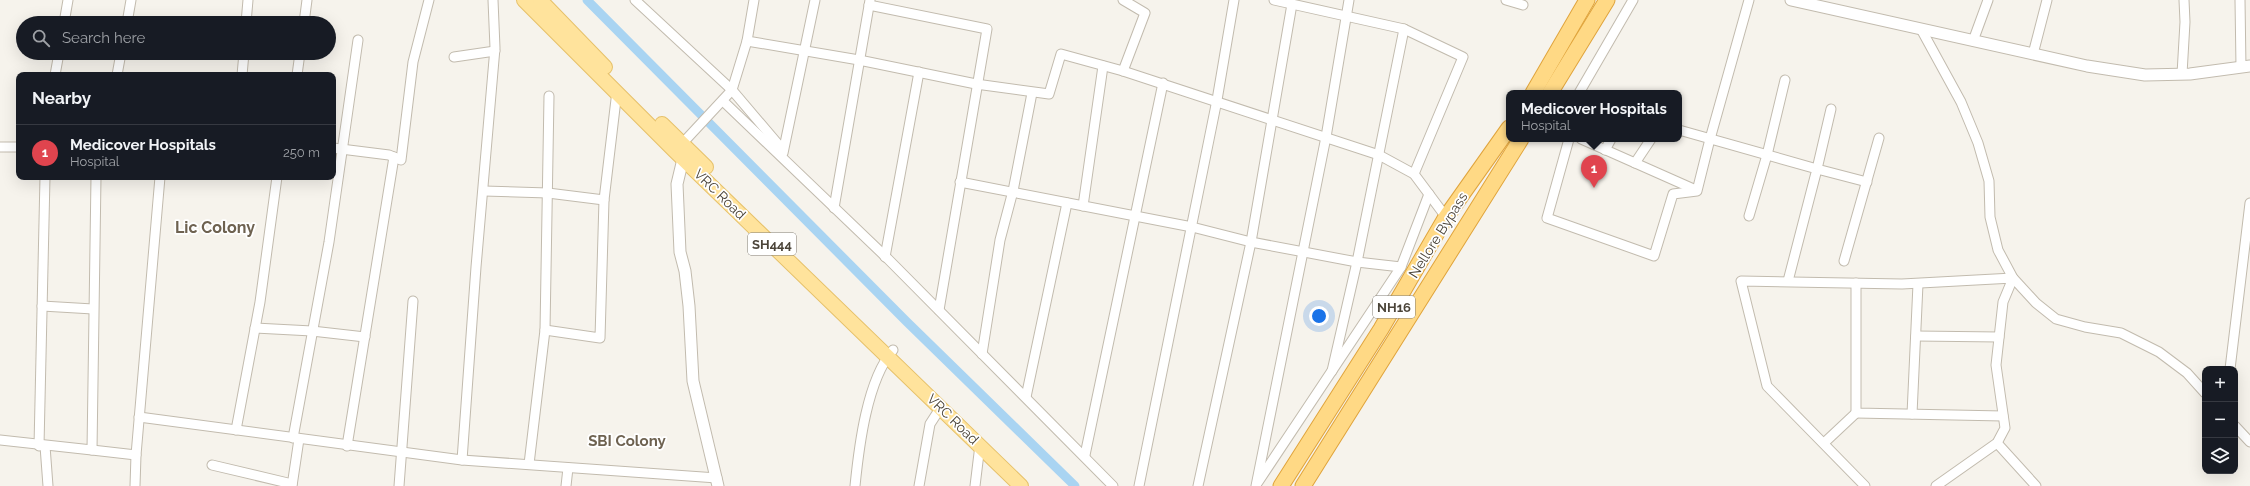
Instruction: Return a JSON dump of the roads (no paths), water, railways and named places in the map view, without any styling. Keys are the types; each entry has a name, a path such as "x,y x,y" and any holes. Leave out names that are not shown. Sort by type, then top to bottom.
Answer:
{"highway":[{"path":"1535,90 1587,0"},
{"path":"1552,90 1607,0"},
{"name":"Nellore Bypass","path":"1281,486 1381,329 1446,217 1506,132"},
{"name":"Nellore Bypass","path":"1303,486 1519,142"}],"main road":[{"name":"VRC Road","path":"524,0 617,92 891,353 941,407 1021,486"},
{"name":"SH444","path":"540,0 680,152"},
{"name":"SH444","path":"891,353 1032,486"}],"street":[{"path":"65,16 68,0"},
{"path":"128,16 131,0"},
{"path":"247,16 248,0"},
{"path":"305,16 307,0"},
{"path":"337,148 394,157 401,160 413,62 429,0"},
{"path":"462,460 495,52 493,0"},
{"path":"635,0 732,90 783,154 834,208 1085,455 1113,486"},
{"path":"139,417 347,446 462,460 529,464 717,482 693,381 689,306 685,271 680,252 677,184 680,152 693,132 732,90 747,41 754,0"},
{"path":"783,154 815,0"},
{"path":"1123,0 1145,13 1123,71"},
{"path":"1139,486 1217,100 1234,0"},
{"path":"1274,0 1404,29 1463,57 1414,174"},
{"path":"1256,486 1326,137 1346,15 1350,0"},
{"path":"1506,0 1523,5"},
{"path":"1581,90 1633,0"},
{"path":"1697,191 1749,0"},
{"path":"1791,0 1816,3 1921,29 2087,66 2145,75 2182,74 2245,66 2240,0"},
{"path":"1973,41 1988,0"},
{"path":"2033,54 2047,0"},
{"path":"2182,74 2185,22 2184,0"},
{"path":"834,208 869,3 986,29 939,310"},
{"path":"1198,486 1251,242 1292,4"},
{"path":"1332,371 1357,262 1404,29"},
{"path":"1921,29 1961,102 1978,143 1989,181 1990,217 1998,250 2013,278 2036,303 2056,320 2121,333 2159,352 2187,373 2202,390"},
{"path":"336,160 358,40"},
{"path":"747,41 859,60 976,84 1032,93 1049,94 1061,54 1123,71 1217,100 1379,155 1414,174 1446,217"},
{"path":"454,57 495,52"},
{"path":"56,72 58,60"},
{"path":"118,72 120,60"},
{"path":"242,72 243,60"},
{"path":"297,72 299,60"},
{"path":"1083,206 1103,66"},
{"path":"885,257 919,72"},
{"path":"1749,216 1767,155 1785,80"},
{"path":"1085,455 1163,83"},
{"path":"545,330 600,338 604,200 617,92"},
{"path":"982,354 1000,240 1013,191 1032,93"},
{"path":"529,464 545,330 549,96"},
{"path":"720,104 783,154"},
{"path":"1788,281 1831,110"},
{"path":"1682,131 1867,182"},
{"path":"1844,262 1879,138"},
{"path":"1568,142 1548,218 1654,256 1673,194 1697,191"},
{"path":"1588,142 1697,191"},
{"path":"1605,150 1609,142"},
{"path":"1635,163 1649,142"},
{"path":"0,147 16,147"},
{"path":"347,446 394,157"},
{"path":"45,180 42,306 42,446 48,486"},
{"path":"92,450 96,180"},
{"path":"135,486 139,417 160,180"},
{"path":"236,430 255,328 277,180"},
{"path":"212,465 292,485 296,438 312,331 329,242 334,180"},
{"path":"960,182 1013,191 1135,217 1192,227 1251,242 1357,262 1401,267"},
{"path":"484,191 548,193 604,200"},
{"path":"1256,486 1401,267 1429,194"},
{"path":"1026,397 1067,203"},
{"path":"2230,366 2250,207"},
{"path":"1865,486 1767,386 1741,280 1918,284 2013,278"},
{"path":"1936,486 1997,443 2005,428 1996,366 2003,302 2013,278"},
{"path":"1856,283 1856,413"},
{"path":"1912,414 1918,284"},
{"path":"398,486 402,452 413,301"},
{"path":"42,306 93,309"},
{"path":"255,328 312,331 365,337"},
{"path":"1916,336 1999,337"},
{"path":"855,486 865,418 881,367 891,353"},
{"path":"919,486 930,424 941,407"},
{"path":"1824,443 1856,413 2004,416"},
{"path":"2238,429 2250,442"},
{"path":"0,440 42,446 136,455"},
{"path":"1997,443 2030,484"},
{"path":"975,486 980,445"},
{"path":"566,486 568,468"}],"waterway":[{"path":"587,0 907,322 1075,486"}],"place":[{"name":"Medicover Hospitals","path":"1594,188"}],"district":[{"name":"Lic Colony","path":"215,227"},
{"name":"SBI Colony","path":"627,441"}]}
